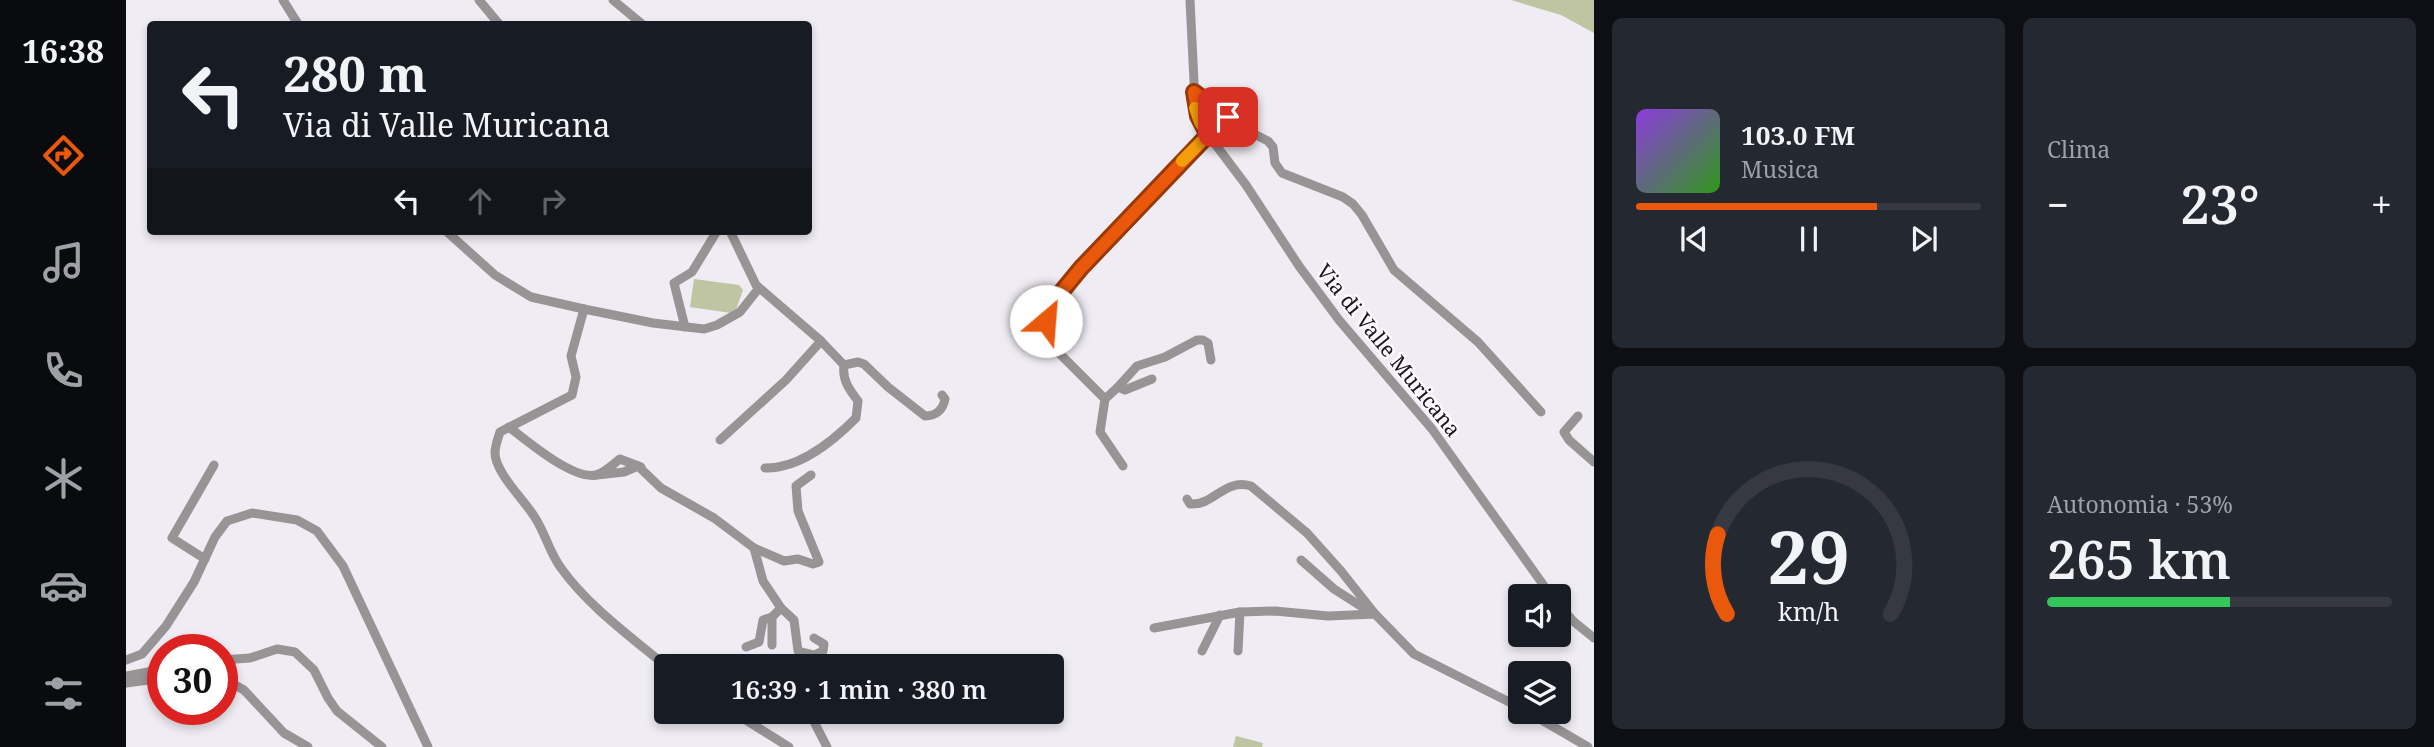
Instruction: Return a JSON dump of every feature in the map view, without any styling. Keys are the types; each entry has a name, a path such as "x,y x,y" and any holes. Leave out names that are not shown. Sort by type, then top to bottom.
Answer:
{"street":[{"path":"283,0 296,21"},
{"path":"479,0 496,21"},
{"path":"613,0 638,21"},
{"name":"Via di Valle Muricana","path":"1190,0 1194,92 1198,116 1208,135 1345,328 1424,419 1543,584"},
{"path":"1194,92 1242,128 1268,141 1273,149 1276,166 1282,173 1343,197 1355,206 1394,270 1478,342 1541,412"},
{"path":"1105,399 1050,344 1046,325 1051,309 1064,287 1086,262 1208,135"},
{"path":"450,235 495,275 531,297 685,327 704,329 718,325 740,312 759,288"},
{"path":"685,327 674,283 692,272 715,235"},
{"path":"732,235 759,288 821,341 844,365 844,379 858,401 856,418 822,446 801,460 777,469 765,468"},
{"path":"584,309 571,356 576,377 572,395 500,432 494,454 510,486 541,525 547,545 558,565 575,586 654,656"},
{"path":"1123,466 1100,432 1105,399 1138,366 1172,355 1197,340 1205,340 1209,344 1211,360"},
{"path":"720,440 786,380 821,341"},
{"path":"844,365 858,362 864,364 925,416 936,414 941,408 945,399 942,395"},
{"path":"1118,387 1125,390 1152,379"},
{"path":"1578,416 1564,432 1569,440 1594,462"},
{"path":"509,427 538,449 580,474 624,472 638,466 648,470"},
{"path":"205,559 172,538 214,465"},
{"path":"638,466 661,488 714,517 754,548 783,561 798,559 813,564 819,562 798,511 796,486 811,475"},
{"path":"1187,499 1191,505 1197,505 1229,486 1251,486 1307,533 1375,614 1414,654 1508,701"},
{"path":"126,660 142,654 162,631 197,577 222,526 238,515 263,513 301,521 313,527 350,580 428,747"},
{"path":"754,548 763,581 781,608 794,620 798,651 814,655 823,651 824,644 814,638"},
{"path":"1301,559 1334,589 1375,614"},
{"path":"746,647 759,642 762,620 772,617 781,608"},
{"path":"1154,628 1240,612 1275,611 1333,617 1375,614"},
{"path":"1238,652 1240,612"},
{"path":"1202,651 1220,615"},
{"path":"772,617 772,645"},
{"path":"1571,619 1594,638"},
{"path":"238,659 250,659 277,649 295,652 314,670 335,709 383,747"},
{"path":"126,676 147,676"},
{"path":"126,684 147,677"},
{"path":"238,687 284,733 308,747"},
{"path":"752,724 789,747"},
{"path":"815,724 827,747"},
{"path":"1549,724 1588,747"}],"green space":[{"path":"1511,0 1594,0 1594,33 1561,15"},
{"path":"694,279 739,285 743,290 736,310 731,313 690,307"},
{"path":"1236,736 1263,743 1262,747 1233,747"}],"slow traffic":[{"path":"1182,161 1208,135 1195,108"}],"route":[{"path":"1046,321 1058,296 1081,268 1208,135 1195,108 1194,92 1228,117"}]}
